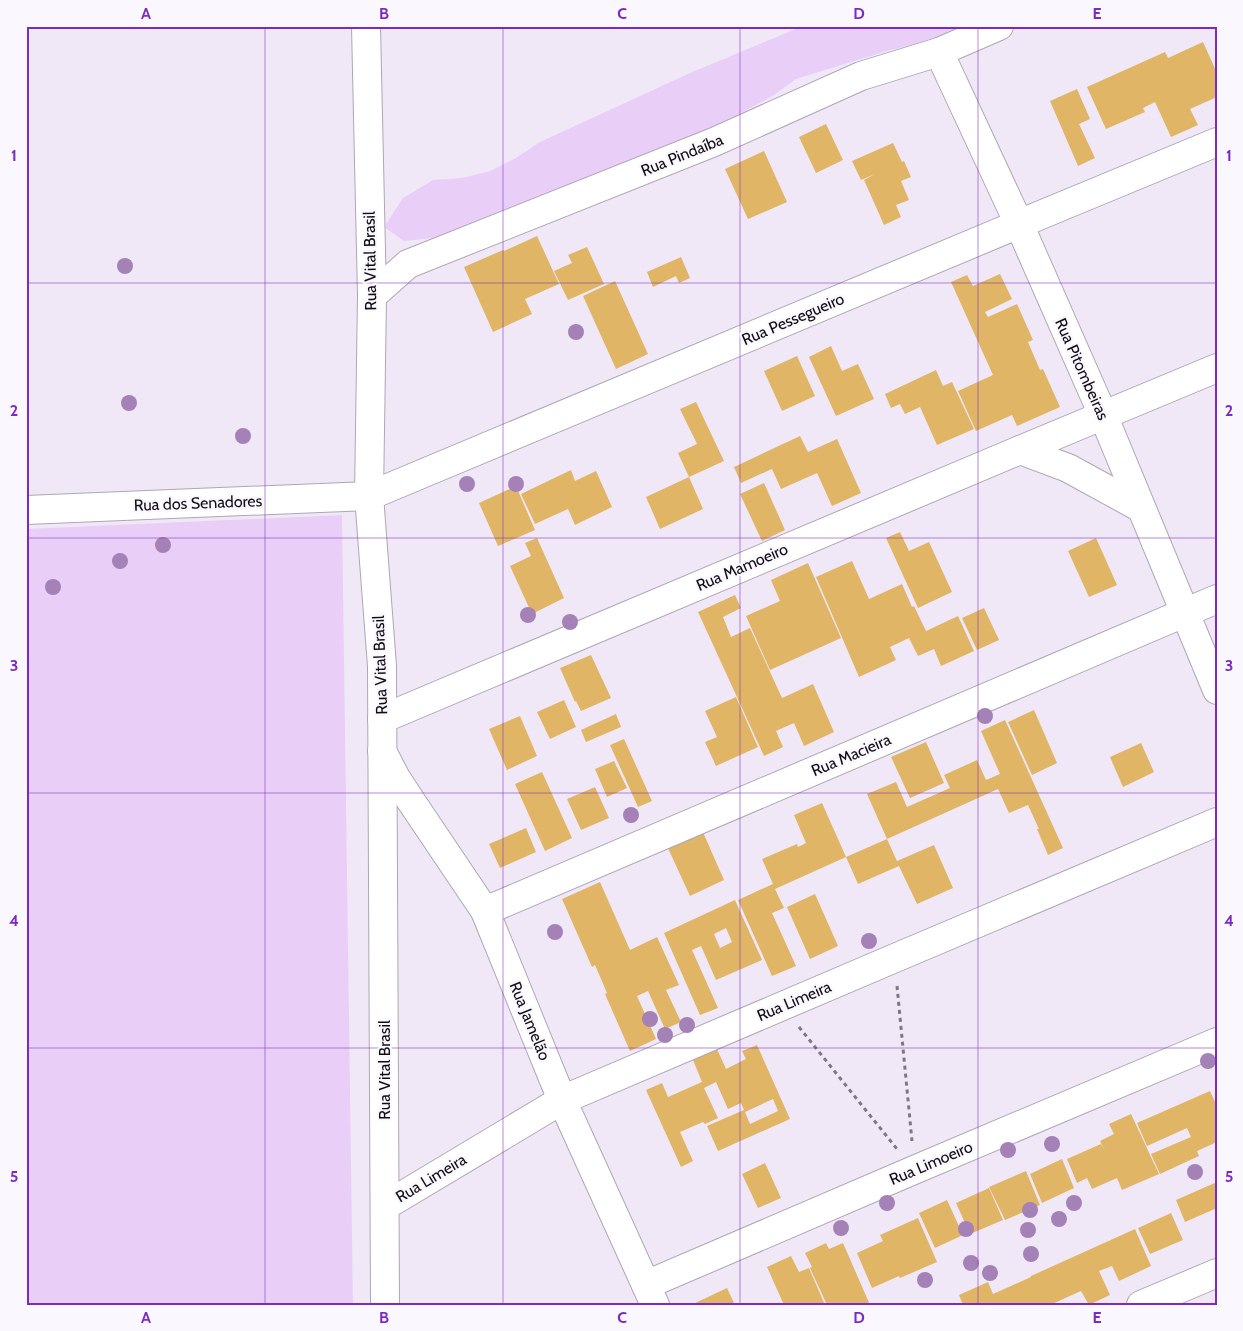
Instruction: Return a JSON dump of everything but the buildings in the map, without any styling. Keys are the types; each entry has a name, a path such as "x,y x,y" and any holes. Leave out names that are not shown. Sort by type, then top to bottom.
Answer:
{"street":[{"name":"Rua Vital Brasil","path":"366,26 372,296 369,496 382,666 386,1305"},
{"name":"Rua Pindaíba","path":"372,296 408,264 714,142 861,76 939,52 999,26"},
{"name":"Rua Pitombeiras","path":"939,52 1019,224 1102,415 1217,690"},
{"name":"Rua Pessegueiro","path":"369,496 1217,142"},
{"name":"Rua Mamoeiro","path":"382,719 1217,368"},
{"path":"1020,450 1068,468 1141,508"},
{"name":"Rua dos Senadores","path":"26,510 369,496"},
{"name":"Rua Macieira","path":"485,911 1217,599"},
{"name":"Rua Jamelão","path":"382,751 396,778 485,911 562,1100 650,1295"},
{"name":"Rua Limeira","path":"385,1206 562,1100 1217,822"},
{"name":"Rua Limoeiro","path":"650,1295 914,1170 1217,1042"},
{"path":"1141,1305 1217,1273"}],"path":[{"path":"895,958 914,1170"},
{"path":"782,1006 914,1170"}],"shaded area":[{"path":"803,26 960,26 942,35 915,44 796,79 771,97 741,113 574,191 463,233 404,241 384,227 403,198 433,180 462,178 490,171 516,158 540,142 690,73"},
{"path":"342,515 353,1305 26,1305 26,529"}]}
